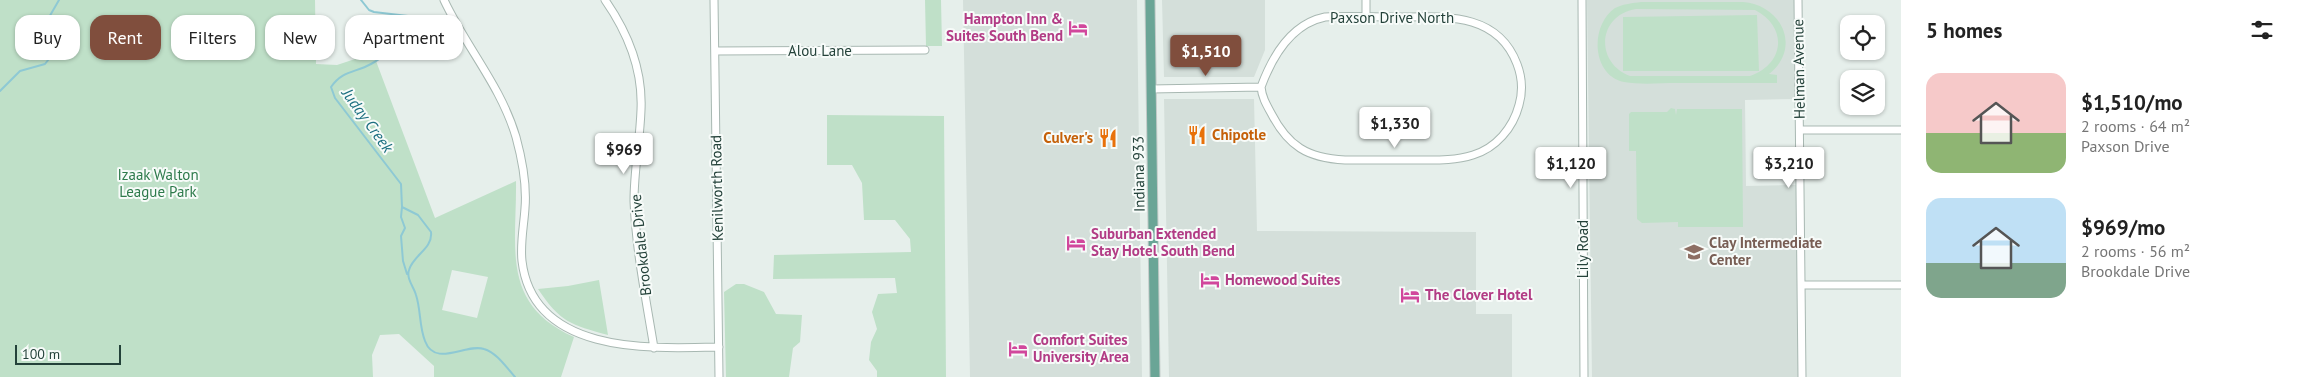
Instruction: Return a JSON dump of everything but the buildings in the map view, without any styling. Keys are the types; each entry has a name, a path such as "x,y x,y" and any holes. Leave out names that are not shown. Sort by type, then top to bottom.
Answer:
{"main road":[{"name":"Indiana 933","path":"1150,0 1155,377"}],"street":[{"path":"444,0 468,45 497,91 516,136 523,173 526,205 522,260 531,290 546,311 567,328 604,341 654,348 719,347"},
{"name":"Brookdale Drive","path":"605,0 628,37 639,72 642,109 635,183 636,230 654,348"},
{"name":"Kenilworth Road","path":"714,0 719,377"},
{"path":"1366,0 1366,17"},
{"name":"Lily Road","path":"1582,0 1584,377"},
{"name":"Helman Avenue","path":"1798,0 1802,377"},
{"name":"Paxson Drive North","path":"1366,17 1452,17 1478,23 1494,33 1509,49 1515,59 1521,81 1518,111 1508,131 1484,151 1452,160 1337,160 1308,153 1288,140 1277,126 1263,99 1261,87 1289,37 1304,25 1319,18 1366,17"},
{"name":"Alou Lane","path":"715,51 925,50"},
{"path":"1151,89 1261,87"},
{"path":"1800,130 1901,130"},
{"path":"1801,285 1901,285"}],"shaded area":[{"path":"963,0 1137,0 1142,377 970,377"},
{"path":"1162,0 1265,0 1265,50 1254,77 1164,77"},
{"name":"Clay Intermediate Center","path":"1587,0 1795,0 1797,99 1745,100 1746,186 1797,185 1799,377 1592,377"},
{"path":"1164,99 1254,99 1257,231 1476,232 1476,314 1512,314 1512,377 1169,377"}],"green space":[{"name":"Izaak Walton League Park","path":"0,0 315,0 315,15 265,15 265,60 316,60 316,64 337,65 352,60 376,60 435,218 516,181 515,251 523,291 534,308 550,324 574,337 561,377 434,377 434,366 399,334 380,335 372,355 373,377 0,377","holes":["452,270 488,277 477,318 442,310"]},
{"path":"925,0 941,0 942,46 926,46"},
{"path":"1638,2 1743,2 1757,5 1768,11 1777,19 1783,29 1786,41 1779,64 1769,74 1777,75 1777,83 1637,83 1624,82 1613,78 1605,70 1600,60 1598,37 1601,26 1615,8","holes":["1636,9 1755,10 1766,17 1773,26 1777,35 1778,45 1776,54 1770,63 1762,70 1750,76 1630,76 1618,69 1610,60 1606,50 1605,40 1608,29 1614,20 1623,13"]},
{"path":"1757,15 1759,71 1623,71 1623,17"},
{"path":"1671,108 1675,109 1676,115 1677,109 1742,109 1743,227 1678,227 1678,222 1642,223 1637,219 1636,151 1629,151 1629,114 1631,112 1667,112"},
{"path":"827,115 944,116 946,377 877,377 877,371 869,360 871,342 877,329 872,312 878,294 897,293 895,278 773,279 774,255 911,252 910,239 895,220 864,220 862,183 852,165 827,165"},
{"path":"599,280 608,335 567,321 553,309 538,289 568,286"},
{"path":"736,284 744,284 764,292 776,314 802,315 800,342 793,348 789,377 726,377 724,292"}],"waterway":[{"name":"Juday Creek","path":"0,91 20,71 45,64 52,55 53,44 44,26 59,0"},
{"name":"Juday Creek","path":"361,0 369,10 374,12 408,16 409,29 407,40 371,64 340,78 331,87 335,98 401,184 402,207 418,215 431,232 429,243 414,260 408,273 418,301 425,341 430,349 436,353 443,354 477,348 484,349 497,357 515,377"},
{"name":"Juday Creek","path":"402,207 401,217 405,228 401,236 403,261 407,274"}],"place":[{"name":"Hampton Inn & Suites South Bend","path":"1078,28"},
{"name":"Chipotle","path":"1197,135"},
{"name":"Culver's","path":"1108,138"},
{"name":"Suburban Extended Stay Hotel South Bend","path":"1076,243"},
{"name":"Clay Intermediate Center","path":"1694,252"},
{"name":"Homewood Suites","path":"1210,280"},
{"name":"The Clover Hotel","path":"1410,295"},
{"name":"Comfort Suites University Area","path":"1018,349"}]}
